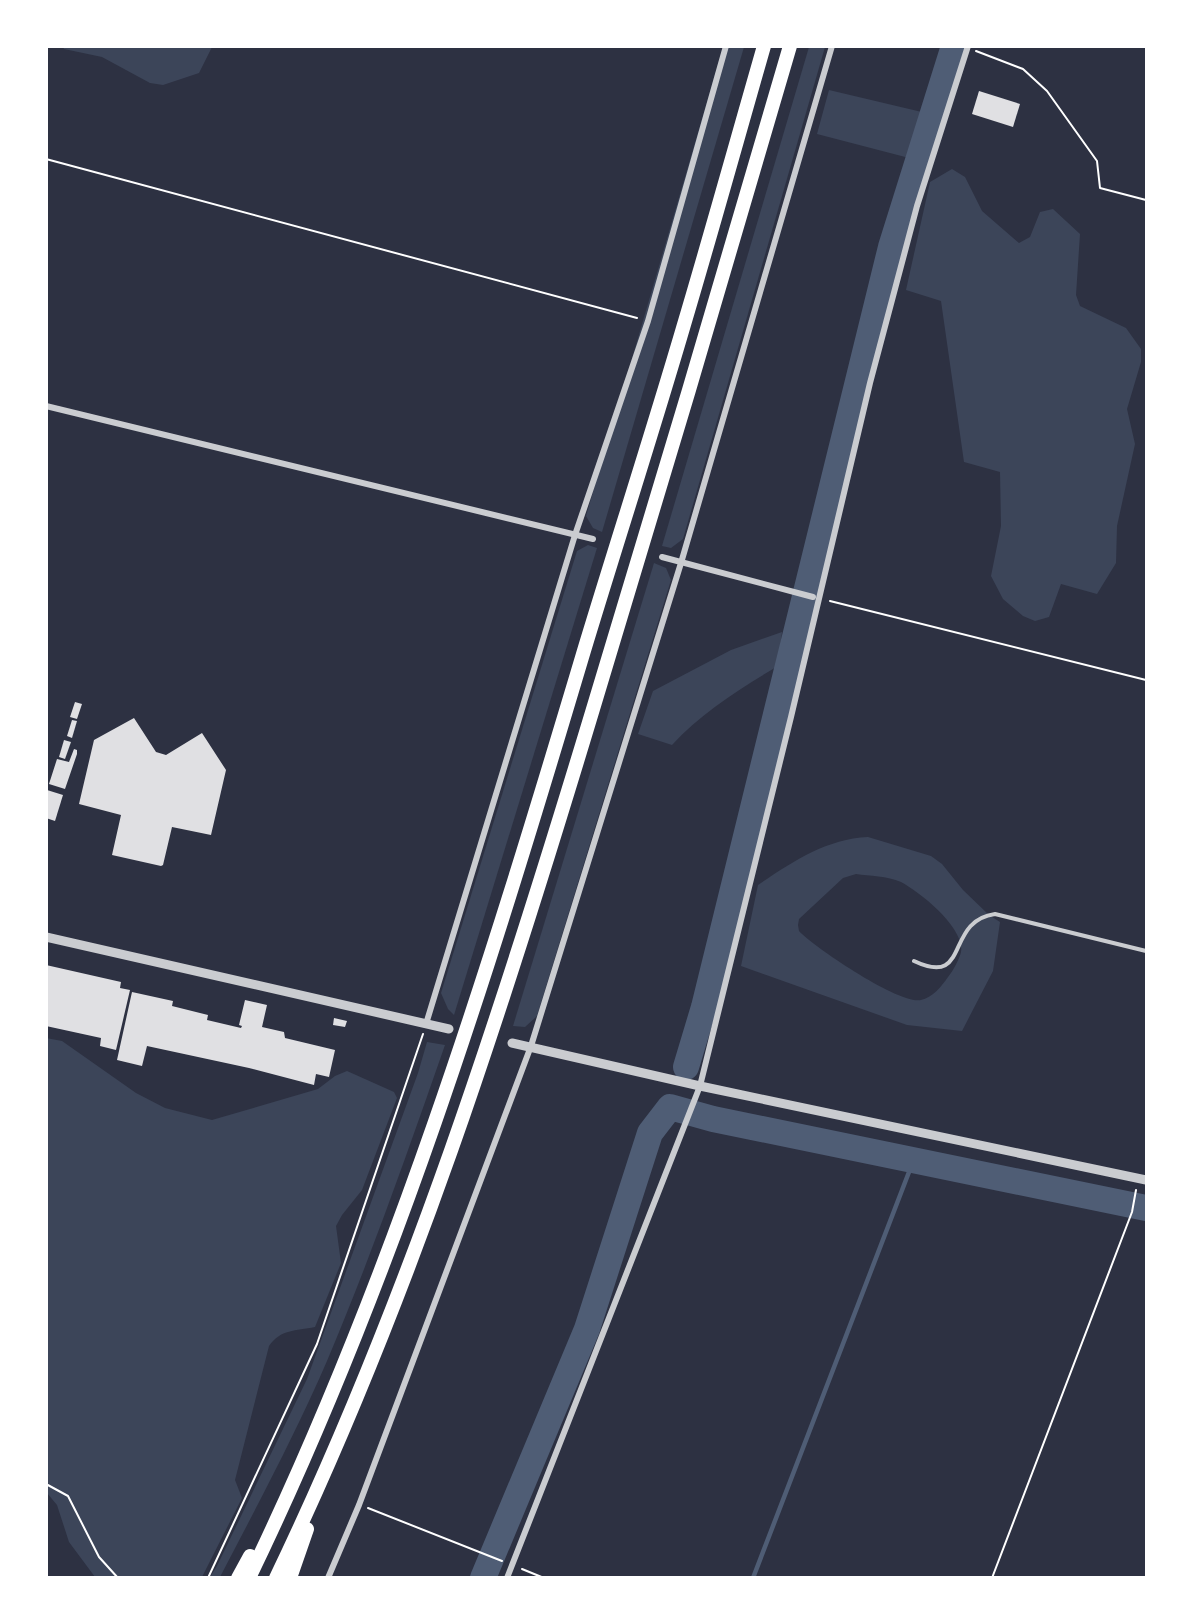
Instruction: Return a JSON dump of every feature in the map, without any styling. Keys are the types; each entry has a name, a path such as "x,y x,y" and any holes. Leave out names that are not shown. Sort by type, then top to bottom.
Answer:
{"highway":[{"path":"249,1578 317,1429 395,1237 463,1043 516,880 684,326 764,46"},
{"path":"290,1578 339,1440 417,1246 494,1028 704,343 790,46"},
{"path":"238,1578 317,1429"},
{"path":"276,1578 339,1440"}],"street":[{"path":"426,1024 575,535 648,321 726,46"},
{"path":"328,1578 359,1505 531,1046 681,563 832,46"},
{"path":"507,1578 699,1089 791,717 815,597 870,383 917,206 968,47"},
{"path":"46,406 593,539"},
{"path":"663,557 815,597"},
{"path":"46,937 449,1029"},
{"path":"512,1043 699,1089 1146,1180"}],"lane":[{"path":"914,961 928,968 948,964 953,960 964,933 972,923 983,915 995,914 1146,951"}],"path":[{"path":"968,47 1023,69 1047,91 1097,161 1100,188 1146,200"},
{"path":"46,159 648,321"},
{"path":"815,597 1146,680"},
{"path":"208,1578 317,1344 426,1024"},
{"path":"992,1578 1132,1212 1137,1186"},
{"path":"46,1484 68,1496 99,1557 118,1578"},
{"path":"359,1505 544,1578"}],"shaded area":[{"path":"63,47 212,47 199,73 163,85 150,83 102,57"},
{"path":"723,47 744,47 602,532 593,528 586,516"},
{"path":"809,47 825,47 683,539 671,548 662,546"},
{"path":"829,90 926,113 913,159 817,134"},
{"path":"952,169 965,177 982,211 1019,243 1030,237 1040,212 1053,209 1080,234 1076,295 1080,306 1126,328 1141,349 1141,362 1127,409 1135,444 1117,526 1116,563 1097,594 1061,584 1049,617 1035,621 1023,616 1003,599 991,576 1001,526 1000,472 964,462 941,301 906,290 930,182"},
{"path":"588,545 597,548 454,1015 448,1009 441,993 577,551"},
{"path":"654,563 666,568 671,580 537,1016 525,1027 513,1026"},
{"path":"782,632 778,666 709,712 672,745 638,734 653,691 731,650"},
{"path":"868,837 931,856 942,864 963,890 989,915 1000,922 993,971 962,1031 907,1025 741,966 758,885 810,853 853,839","holes":["856,874 878,876 901,882 929,902 956,932 960,943 959,958 943,984 929,997 921,1000 910,999 877,985 839,962 799,931 799,919 843,878"]},
{"path":"46,1038 62,1041 136,1093 165,1108 212,1120 318,1089 335,1076 347,1071 394,1092 397,1098 362,1190 336,1226 341,1263 315,1327 295,1330 278,1336 269,1346 235,1480 242,1498 202,1577 95,1577 69,1542 57,1505 47,1493"},
{"path":"427,1042 445,1045 359,1283 327,1361 275,1470 220,1577 210,1577 307,1379 418,1073"}],"building":[{"path":"979,91 1020,104 1013,127 972,114"},
{"path":"75,702 82,704 77,719 70,717"},
{"path":"134,718 156,752 166,755 202,733 226,770 211,835 172,827 161,866 112,855 121,815 79,804 94,740"},
{"path":"72,720 77,721 72,738 67,736"},
{"path":"64,740 71,742 65,759 59,757"},
{"path":"74,749 77,750 77,754 65,789 49,784 57,759 69,762"},
{"path":"47,790 63,795 55,821 46,818"},
{"path":"46,965 121,982 120,988 130,990 116,1050 100,1046 101,1038 46,1026"},
{"path":"132,992 173,1001 172,1006 208,1015 207,1020 241,1028 242,1026 239,1025 245,1000 267,1005 262,1027 284,1032 285,1038 335,1050 329,1077 316,1074 314,1085 147,1046 142,1066 117,1060"},
{"path":"334,1018 347,1021 345,1027 333,1025"}],"waterway":[{"path":"686,1067 704,1007 891,247 954,46"},
{"path":"483,1578 587,1329 650,1133 670,1107 713,1119 1146,1208"},
{"path":"753,1578 914,1159"}]}
